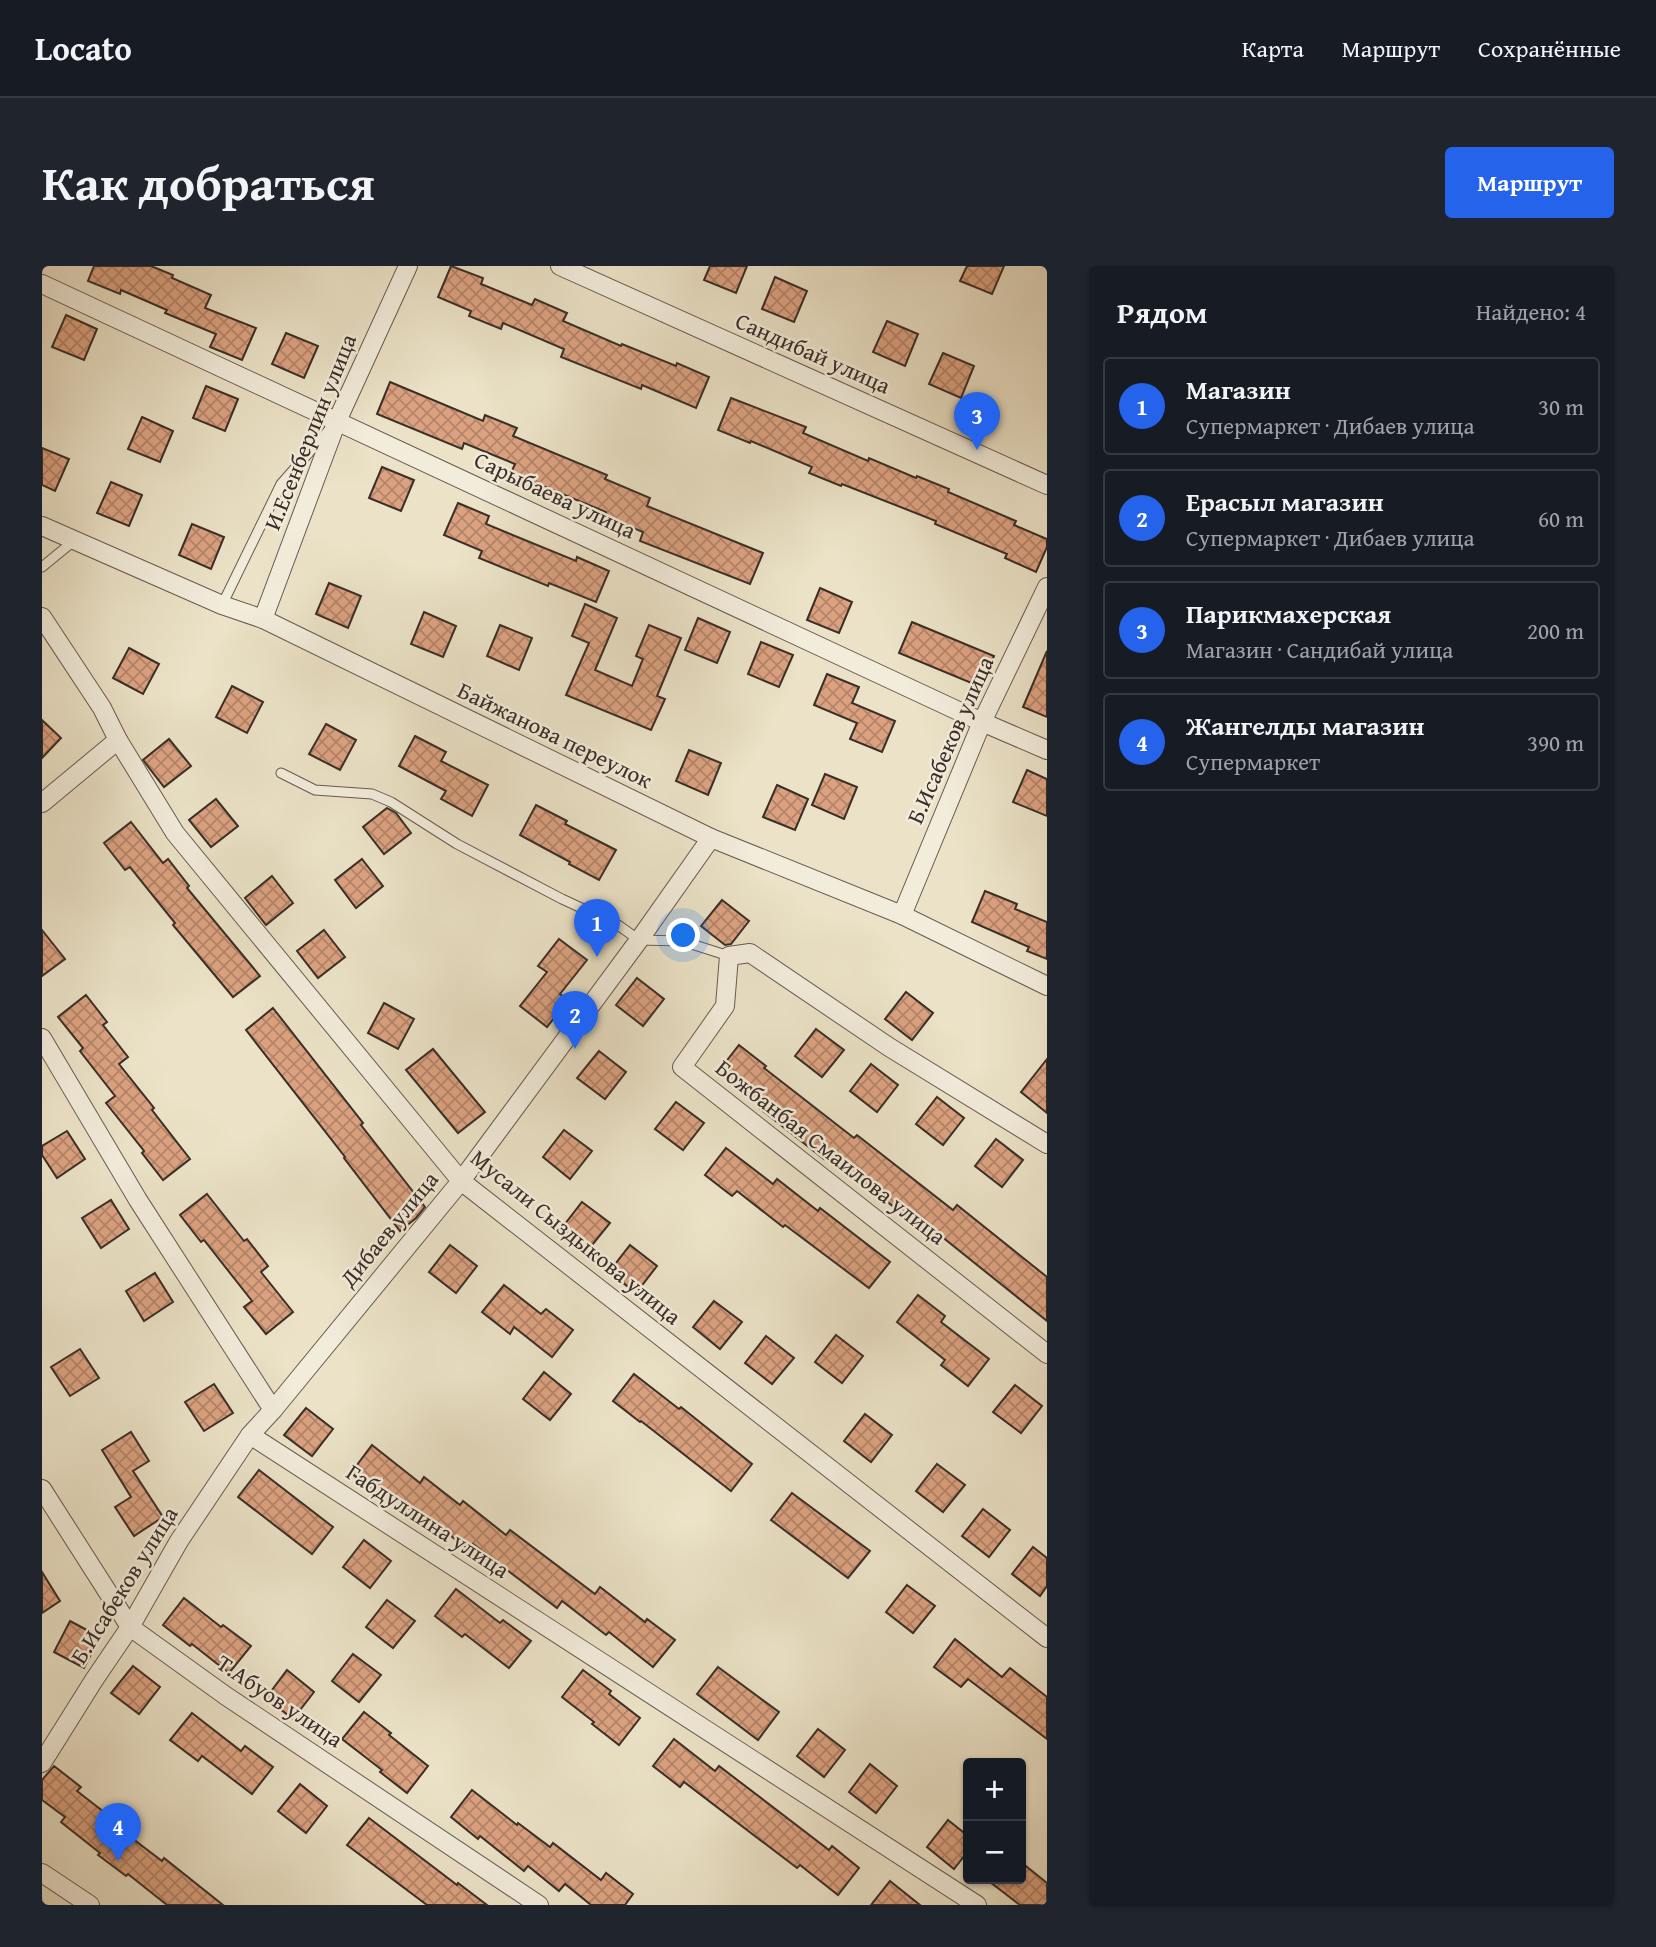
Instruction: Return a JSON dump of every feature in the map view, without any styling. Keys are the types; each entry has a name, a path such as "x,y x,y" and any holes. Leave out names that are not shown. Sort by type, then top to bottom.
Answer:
{"street":[{"name":"И.Есенберлин улица","path":"263,620 337,421 408,266"},
{"name":"Сандибай улица","path":"560,266 1047,485"},
{"name":"Сарыбаева улица","path":"42,284 1047,750"},
{"name":"Байжанова переулок","path":"42,526 222,605 263,620 711,838 902,915 1047,986"},
{"name":"Б.Исабеков улица","path":"902,915 982,722 1047,587"},
{"name":"Мусали Сыздыкова улица","path":"42,617 102,708 118,740 175,833 461,1181 1047,1638"},
{"path":"42,803 118,740"},
{"name":"Дибаев улица","path":"273,1410 461,1181 711,838"},
{"path":"729,956 750,953 890,1046 1047,1144"},
{"name":"Божбанбая Смаилова улица","path":"729,956 725,1006 682,1067 1047,1354"},
{"path":"42,1038 138,1200 273,1410 250,1435"},
{"name":"Б.Исабеков улица","path":"42,1763 130,1627 179,1541 250,1435"},
{"name":"Габдуллина улица","path":"250,1435 977,1905"},
{"name":"Т.Абуов улица","path":"42,1489 130,1627 226,1696 539,1905"},
{"path":"42,1873 90,1905"}],"lane":[{"path":"222,605 281,484 337,421"},
{"path":"42,567 75,540"},
{"path":"281,773 315,790 372,794 391,802 468,850 618,925 639,940 681,941 729,956"}],"building":[{"path":"94,266 151,266 211,295 205,308 256,328 242,360 210,347 216,334 165,313 167,310 121,290 120,294 88,281"},
{"path":"451,266 483,278 481,284 532,305 535,299 567,313 563,321 621,346 622,344 676,366 677,363 709,377 696,408 642,385 641,389 561,357 564,349 503,323 501,329 469,316 471,311 438,297"},
{"path":"710,266 747,266 736,293 704,280"},
{"path":"967,266 1004,266 992,294 960,281"},
{"path":"775,277 807,291 794,322 762,309"},
{"path":"66,315 97,329 84,360 52,347"},
{"path":"887,321 918,334 905,366 873,352"},
{"path":"286,333 318,346 304,378 272,364"},
{"path":"943,353 974,366 961,398 929,384"},
{"path":"390,382 483,421 485,415 517,428 513,436 607,475 605,479 650,498 647,506 763,553 750,584 640,541 643,532 605,516 606,512 511,473 515,464 464,443 462,449 377,414"},
{"path":"206,386 238,399 225,431 193,418"},
{"path":"731,398 806,427 803,433 868,461 869,458 949,489 948,492 1016,521 1014,525 1047,539 1047,547 1036,572 1005,558 1007,554 935,524 936,521 809,473 812,467 718,430"},
{"path":"142,417 173,431 160,462 128,449"},
{"path":"42,448 69,459 55,491 42,485"},
{"path":"382,467 414,480 401,511 369,498"},
{"path":"111,482 142,495 129,526 97,513"},
{"path":"458,503 489,516 486,524 576,561 577,557 609,571 596,602 479,558 482,551 444,535"},
{"path":"192,524 224,537 211,569 179,555"},
{"path":"329,583 361,596 348,628 316,614"},
{"path":"820,588 852,602 839,633 807,620"},
{"path":"585,604 617,618 595,670 632,686 643,659 636,656 649,625 681,638 657,696 665,699 651,730 566,695 589,643 572,636"},
{"path":"424,612 456,626 443,657 411,644"},
{"path":"698,618 730,632 717,663 685,650"},
{"path":"912,622 994,656 981,687 899,653"},
{"path":"500,625 532,638 519,670 487,656"},
{"path":"761,642 793,655 779,687 748,674"},
{"path":"129,648 159,664 143,694 113,678"},
{"path":"1047,651 1047,717 1023,707"},
{"path":"827,674 859,687 852,703 895,721 882,752 850,739 857,723 814,705"},
{"path":"232,686 263,702 247,733 216,717"},
{"path":"42,720 61,738 42,758"},
{"path":"326,724 356,740 340,770 309,754"},
{"path":"415,736 446,752 441,761 488,785 472,816 441,799 446,791 399,766"},
{"path":"169,739 191,766 164,787 143,760"},
{"path":"689,750 721,763 708,795 676,781"},
{"path":"1027,770 1047,779 1047,816 1013,802"},
{"path":"825,774 857,787 844,819 812,805"},
{"path":"777,785 808,799 795,830 763,817"},
{"path":"216,799 238,826 211,847 189,820"},
{"path":"536,805 567,821 565,824 616,850 599,880 520,835"},
{"path":"387,808 396,813 411,833 384,854 363,827"},
{"path":"131,822 163,863 168,859 189,886 187,888 260,976 233,997 173,925 175,923 130,867 125,870 104,843"},
{"path":"362,859 383,886 356,908 335,880"},
{"path":"272,876 293,903 266,925 245,898"},
{"path":"985,891 1017,904 1015,909 1047,922 1047,959 1027,951 1029,947 972,922"},
{"path":"722,900 749,921 731,944 725,945 701,926"},
{"path":"42,930 65,959 42,976"},
{"path":"324,930 345,957 318,978 297,951"},
{"path":"559,939 587,960 560,994 568,1000 547,1027 520,1006 547,972 538,966"},
{"path":"637,978 664,999 643,1026 616,1005"},
{"path":"906,992 933,1013 912,1040 885,1019"},
{"path":"86,995 107,1022 103,1025 128,1057 119,1064 190,1159 163,1180 106,1103 115,1096 80,1051 83,1048 58,1017"},
{"path":"384,1003 414,1019 398,1049 368,1033"},
{"path":"273,1008 425,1207 400,1231 246,1030"},
{"path":"816,1029 844,1050 822,1077 795,1056"},
{"path":"739,1045 766,1066 764,1068 854,1138 857,1135 953,1210 957,1205 1047,1277 1047,1321 916,1216 912,1221 827,1155 824,1159 718,1072"},
{"path":"433,1049 485,1112 458,1133 406,1070"},
{"path":"599,1051 626,1072 605,1099 577,1078"},
{"path":"1047,1059 1047,1113 1021,1092"},
{"path":"871,1064 898,1085 877,1112 850,1091"},
{"path":"937,1097 964,1118 943,1145 916,1124"},
{"path":"676,1102 704,1123 683,1150 655,1129"},
{"path":"564,1130 592,1151 570,1179 543,1157"},
{"path":"67,1131 85,1159 57,1178 42,1155 42,1146"},
{"path":"996,1139 1023,1160 1002,1187 975,1166"},
{"path":"726,1148 773,1184 777,1179 818,1211 820,1208 890,1262 869,1288 737,1191 732,1196 705,1175"},
{"path":"207,1194 244,1241 247,1239 268,1266 261,1272 293,1312 266,1334 244,1307 252,1301 204,1240 201,1242 180,1215"},
{"path":"111,1200 129,1229 101,1248 82,1218"},
{"path":"582,1202 610,1223 588,1250 561,1229"},
{"path":"450,1245 477,1266 456,1293 429,1272"},
{"path":"630,1245 657,1266 636,1293 609,1272"},
{"path":"155,1273 173,1302 144,1321 126,1291"},
{"path":"504,1285 541,1314 546,1309 573,1330 552,1357 514,1327 510,1334 482,1312"},
{"path":"918,1295 945,1316 941,1322 989,1359 968,1386 941,1365 945,1360 897,1322"},
{"path":"714,1301 742,1322 720,1349 693,1327"},
{"path":"836,1335 863,1356 842,1383 815,1362"},
{"path":"766,1336 794,1358 772,1384 745,1363"},
{"path":"80,1349 99,1378 70,1396 51,1367"},
{"path":"544,1372 571,1394 550,1420 523,1399"},
{"path":"634,1374 679,1409 681,1407 752,1464 731,1491 613,1401"},
{"path":"214,1384 233,1413 204,1431 185,1402"},
{"path":"1015,1385 1042,1406 1021,1433 993,1412"},
{"path":"306,1408 333,1429 312,1456 284,1435"},
{"path":"865,1414 892,1435 871,1462 844,1441"},
{"path":"131,1432 149,1461 133,1471 163,1517 134,1536 115,1507 131,1497 102,1450"},
{"path":"372,1445 420,1483 424,1477 460,1505 463,1501 506,1535 510,1530 595,1594 600,1587 645,1622 647,1619 675,1640 653,1667 609,1632 606,1635 562,1601 557,1608 473,1544 469,1550 433,1522 430,1525 383,1488 378,1494 351,1473"},
{"path":"937,1464 965,1485 943,1512 916,1491"},
{"path":"259,1470 333,1527 312,1554 238,1497"},
{"path":"792,1493 870,1551 848,1578 771,1520"},
{"path":"983,1509 1010,1530 989,1557 962,1536"},
{"path":"364,1540 391,1561 370,1588 343,1567"},
{"path":"1033,1547 1047,1558 1047,1586 1040,1596 1012,1574"},
{"path":"42,1572 60,1601 42,1613"},
{"path":"907,1585 935,1606 913,1633 886,1612"},
{"path":"456,1589 500,1623 503,1620 531,1641 509,1668 465,1634 462,1637 435,1616"},
{"path":"184,1598 251,1646 229,1673 163,1625"},
{"path":"387,1600 415,1621 393,1648 366,1627"},
{"path":"70,1621 100,1637 84,1668 54,1652"},
{"path":"955,1639 1002,1677 1010,1668 1047,1697 1047,1739 968,1679 961,1687 934,1667"},
{"path":"353,1654 381,1675 359,1702 332,1681"},
{"path":"133,1666 160,1687 139,1714 111,1693"},
{"path":"718,1667 779,1712 758,1740 697,1694"},
{"path":"287,1670 314,1692 293,1719 266,1698"},
{"path":"583,1670 640,1718 619,1745 562,1697"},
{"path":"364,1712 428,1766 407,1793 342,1739"},
{"path":"192,1713 241,1751 245,1746 273,1767 252,1794 202,1756 198,1761 170,1740"},
{"path":"818,1729 845,1750 824,1777 797,1756"},
{"path":"674,1739 715,1771 719,1766 829,1850 832,1846 859,1868 838,1895 800,1865 797,1868 684,1782 680,1787 653,1766"},
{"path":"870,1764 897,1786 876,1813 849,1792"},
{"path":"54,1766 81,1787 77,1791 109,1816 107,1819 162,1861 164,1858 223,1905 167,1905 128,1874 126,1876 98,1855 100,1853 61,1822 65,1817 42,1800 42,1780"},
{"path":"300,1784 327,1806 306,1833 278,1811"},
{"path":"472,1790 517,1825 518,1823 550,1847 553,1843 601,1880 606,1873 633,1894 625,1905 591,1905 565,1884 559,1891 528,1866 524,1871 451,1817"},
{"path":"369,1818 487,1905 427,1905 347,1845"},
{"path":"948,1820 963,1832 963,1857 954,1869 927,1847"},
{"path":"1026,1866 1047,1883 1047,1905 1020,1905 993,1884 1026,1884"},
{"path":"890,1881 920,1905 871,1905"}],"place":[{"name":"Парикмахерская","path":"977,450"},
{"name":"Магазин","path":"597,957"},
{"name":"Ерасыл магазин","path":"575,1049"},
{"name":"Жангелды магазин","path":"118,1861"}]}
